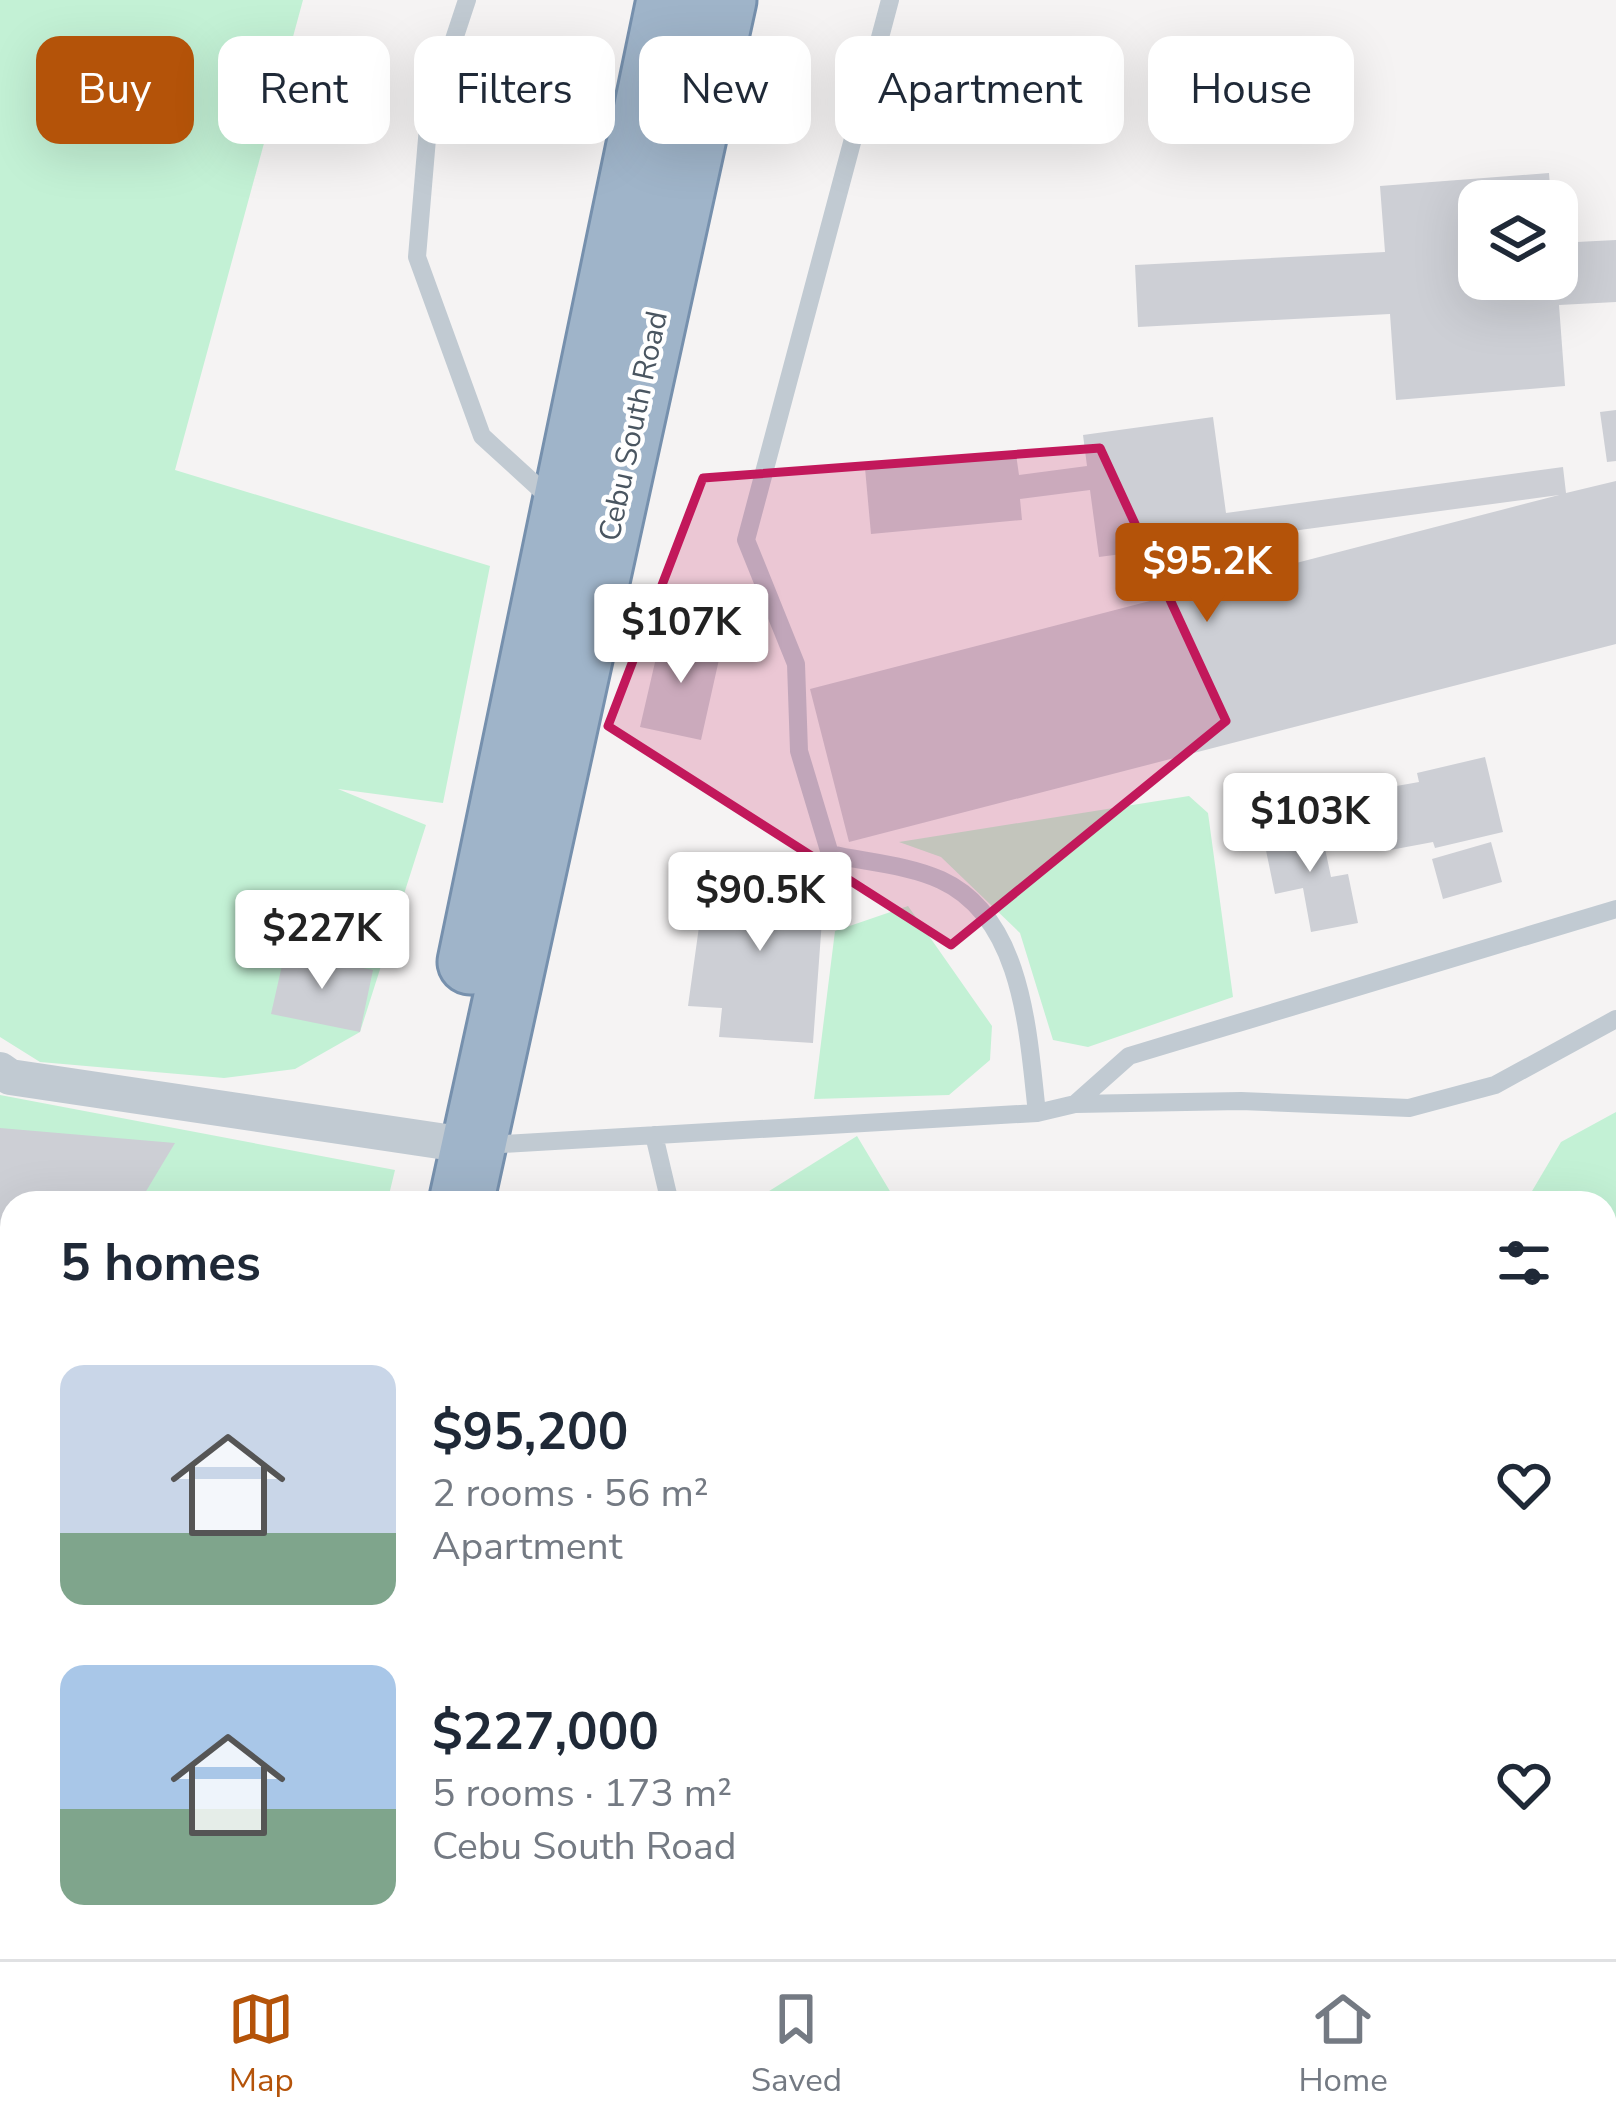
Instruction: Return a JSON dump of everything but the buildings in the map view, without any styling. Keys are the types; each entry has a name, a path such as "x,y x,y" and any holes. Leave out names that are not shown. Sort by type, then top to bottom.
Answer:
{"highway":[{"name":"Cebu South Road","path":"589,519 669,0"},
{"name":"Cebu South Road","path":"429,1191 456,1162 589,519 724,0"}],"street":[{"path":"0,1070 10,1077 456,1162"}],"lane":[{"path":"467,0 429,116 417,256 482,436 589,519"},
{"path":"890,0 746,541 796,664 799,751 830,854 942,880 998,929 1027,1023 1037,1113"},
{"path":"1075,1104 1129,1056 1616,909"},
{"path":"456,1162 654,1135 1037,1113 1075,1104 1241,1101 1409,1108 1495,1085 1616,1019"},
{"path":"654,1135 667,1191"}],"highlighted area":[{"path":"1100,448 1226,721 951,945 608,726 703,478"}],"green space":[{"path":"0,0 303,0 293,36 218,36 218,144 264,144 175,470 490,566 443,803 338,789 426,825 360,1032 295,1069 224,1078 40,1062 0,1037"},
{"path":"1189,796 1208,813 1233,997 1088,1047 1053,1040 1020,933 941,857 899,842"},
{"path":"908,906 992,1026 990,1060 949,1095 814,1099 835,931"},
{"path":"0,1095 395,1170 390,1191 0,1191"},
{"path":"1616,1112 1616,1191 1532,1191 1561,1142"},
{"path":"857,1136 890,1191 769,1191"}]}
